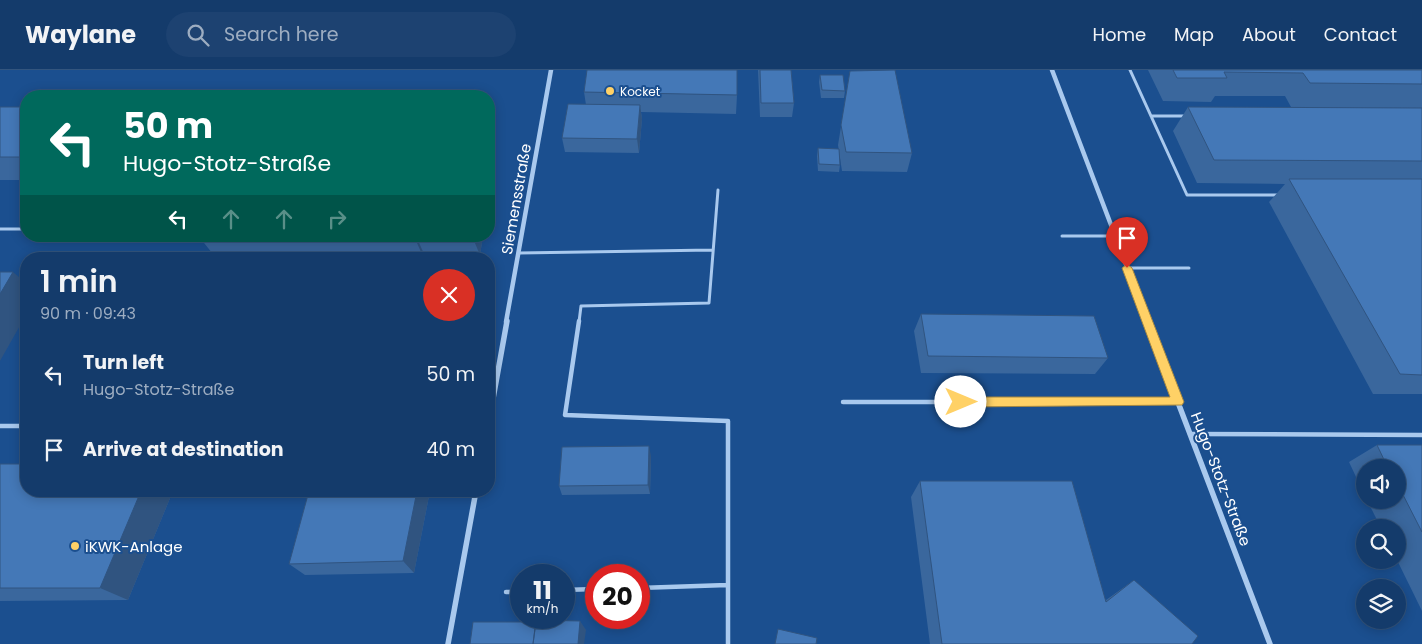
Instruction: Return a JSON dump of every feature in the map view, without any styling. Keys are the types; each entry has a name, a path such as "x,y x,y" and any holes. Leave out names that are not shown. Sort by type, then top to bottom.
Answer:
{"street":[{"name":"Siemensstraße","path":"495,387 551,70"},
{"name":"Hugo-Stotz-Straße","path":"1052,70 1270,644"},
{"path":"448,644 475,497"}],"lane":[{"path":"1130,70 1187,195 1285,195"},
{"path":"1151,116 1190,116"},
{"path":"718,190 709,302 581,306 565,415 728,421 728,644"},
{"path":"0,229 20,229"},
{"path":"1062,236 1115,236"},
{"path":"519,253 712,250"},
{"path":"1127,268 1188,268"},
{"path":"843,402 1178,402"},
{"path":"0,426 20,426"},
{"path":"1190,434 1422,435"},
{"path":"650,588 727,585"}],"building":[{"path":"587,70 737,70 737,95 584,92"},
{"path":"760,70 791,70 794,103 761,103"},
{"path":"895,70 912,153 846,152 841,125 850,71"},
{"path":"1173,70 1422,70 1422,84 1310,83 1303,73 1224,72 1227,78 1177,78"},
{"path":"820,75 843,75 845,91 822,90"},
{"path":"568,104 640,105 637,139 562,138"},
{"path":"0,107 20,107 20,157 0,157"},
{"path":"1188,107 1422,108 1422,161 1214,160"},
{"path":"818,148 839,149 840,165 819,164"},
{"path":"1289,179 1422,179 1422,375 1400,374"},
{"path":"0,272 13,272 0,294"},
{"path":"921,314 1094,316 1108,358 928,356"},
{"path":"1377,445 1422,445 1422,532 1406,501 1406,459 1384,459"},
{"path":"649,446 648,485 559,486 562,447"},
{"name":"iKWK-Anlage","path":"0,464 20,464 20,497 138,497 100,588 0,588"},
{"path":"920,481 1072,481 1106,602 1134,580 1198,636 1192,644 942,644"},
{"path":"307,497 416,497 403,561 289,564"},
{"path":"575,621 580,621 578,644 533,644 535,629 575,629"},
{"path":"473,622 510,622 510,629 535,629 533,644 470,644"},
{"path":"778,629 817,638 816,644 775,644"}],"place":[{"name":"Kocket","path":"610,91"},
{"name":"iKWK-Anlage","path":"75,546"}],"route":[{"path":"961,402 1178,402 1127,268"}]}
